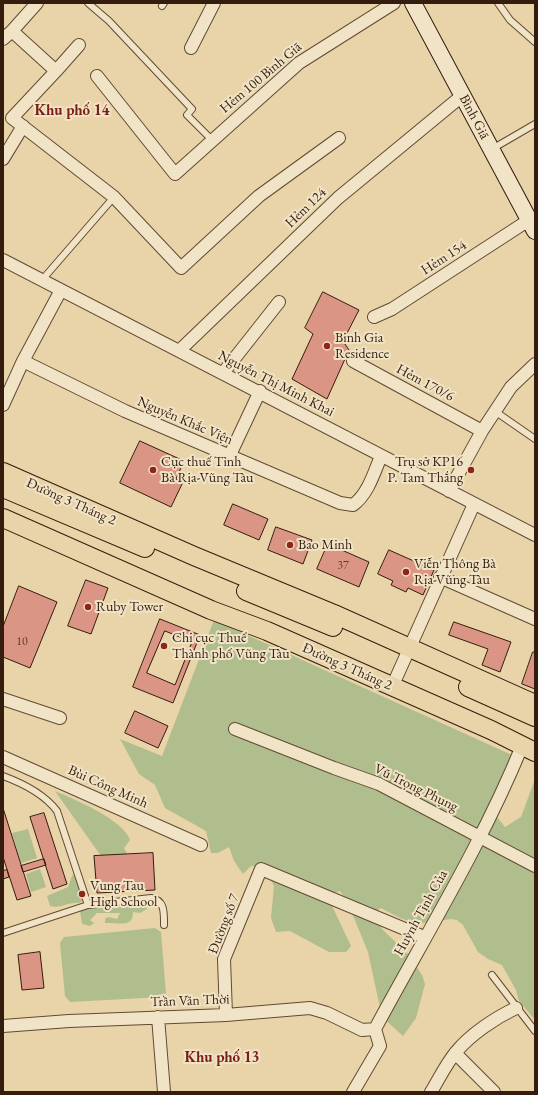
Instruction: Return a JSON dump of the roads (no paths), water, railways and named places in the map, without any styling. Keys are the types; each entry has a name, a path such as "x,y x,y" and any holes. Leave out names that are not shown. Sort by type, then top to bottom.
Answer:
{"main road":[{"name":"Đường 3 Tháng 2","path":"3,472 172,547 283,592 407,653 535,713"},
{"name":"Đường 3 Tháng 2","path":"3,488 407,653"},
{"name":"Đường 3 Tháng 2","path":"3,510 61,538"},
{"name":"Đường 3 Tháng 2","path":"3,518 61,538 291,631 394,683 525,744"}],"street":[{"path":"3,39 37,3"},
{"path":"191,48 214,3"},
{"path":"217,3 222,3"},
{"name":"Hẻm 100 Bình Giã","path":"98,76 175,174 299,63 394,3"},
{"name":"Bình Giã","path":"413,3 491,150 533,222"},
{"path":"12,31 56,71"},
{"path":"80,45 12,118 114,197 181,268 259,196 339,138"},
{"name":"Hẻm 124","path":"179,352 338,198 462,95"},
{"path":"3,159 23,126"},
{"name":"Hẻm 154","path":"374,317 392,309 533,222"},
{"name":"Nguyễn Thị Minh Khai","path":"4,263 42,280 535,535"},
{"path":"3,405 23,361 61,290"},
{"path":"223,373 279,302"},
{"name":"Nguyễn Khắc Viện","path":"23,361 125,411 229,457 335,501 353,504 359,500 369,485 381,456"},
{"name":"Hẻm 170/6","path":"353,361 482,431"},
{"path":"449,491 482,431 496,412 511,387 535,364"},
{"path":"229,457 260,392"},
{"path":"394,683 440,577 474,504"},
{"path":"440,577 535,619"},
{"path":"3,699 60,718"},
{"name":"Vũ Trọng Phụng","path":"236,729 334,768 379,784 535,866"},
{"name":"Huỳnh Tịnh Của","path":"374,1029 480,837 525,744"},
{"name":"Bùi Công Minh","path":"3,756 201,845"},
{"name":"Đường số 7","path":"226,1015 224,959 261,869 424,937"},
{"name":"Trần Văn Thời","path":"3,1026 69,1021 226,1015 310,1008 327,1013 362,1030 374,1029"},
{"path":"431,1092 455,1053 464,1043 504,1014 516,1008"},
{"path":"158,1017 164,1092"},
{"path":"353,1092 380,1046 374,1029"},
{"path":"455,1053 494,1092"}],"lane":[{"path":"88,3 109,21 192,108 187,115 212,140"},
{"path":"498,3 510,20 535,42"},
{"path":"491,150 535,124"},
{"path":"42,280 114,197"},
{"path":"496,412 535,439"},
{"path":"3,776 37,793 57,811 88,905"},
{"path":"3,933 88,905 156,899 163,908 164,924"},
{"path":"492,975 535,1031"}],"place":[{"name":"Binh Gia Residence","path":"327,346"},
{"name":"Cục thuế Tỉnh Bà Rịa-Vũng Tàu","path":"153,470"},
{"name":"Trụ sở KP16 P. Tam Thắng","path":"471,470"},
{"name":"Bao Minh","path":"290,545"},
{"name":"Viễn Thông Bà Rịa-Vũng Tàu","path":"406,572"},
{"name":"Ruby Tower","path":"88,607"},
{"name":"Chi cục Thuế Thành phố Vũng Tàu","path":"164,646"},
{"name":"Vung Tau High School","path":"82,894"}],"district":[{"name":"Khu phố 14","path":"72,111"},
{"name":"Khu phố 13","path":"222,1058"}]}
